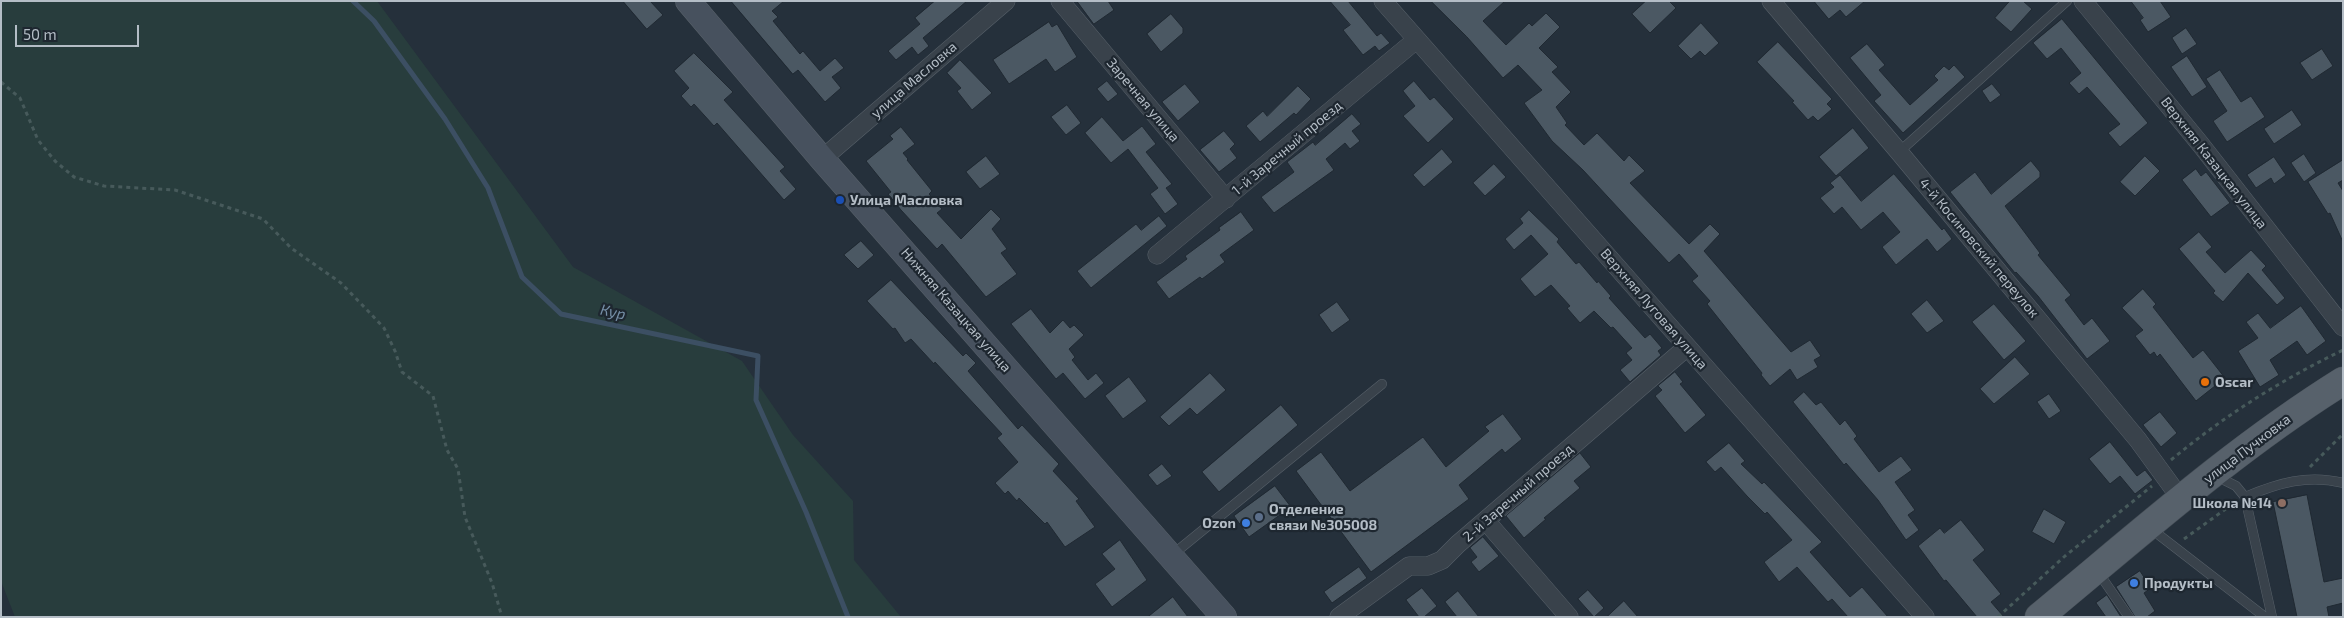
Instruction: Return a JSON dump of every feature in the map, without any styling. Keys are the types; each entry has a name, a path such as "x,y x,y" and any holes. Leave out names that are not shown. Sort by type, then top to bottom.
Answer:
{"main road":[{"name":"улица Пучковка","path":"2039,617 2212,475 2294,414 2343,381"}],"street":[{"name":"Нижняя Казацкая улица","path":"688,1 822,159 1224,617"},
{"name":"улица Масловка","path":"822,159 1006,1"},
{"name":"Заречная улица","path":"1060,1 1226,199"},
{"name":"Верхняя Луговая улица","path":"1383,1 1925,617"},
{"name":"4-й Косиновский переулок","path":"1771,1 1900,152 2138,440 2182,500"},
{"name":"Верхняя Казацкая улица","path":"2083,1 2201,145 2343,326"},
{"name":"1-й Заречный проезд","path":"1157,255 1416,40"},
{"name":"2-й Заречный проезд","path":"1339,617 1409,566 1428,566 1442,560 1687,347"},
{"path":"1486,521 1569,617"}],"lane":[{"path":"1900,152 2067,1"},
{"path":"1171,556 1382,384"},
{"path":"2212,475 2236,486 2245,497 2272,617"},
{"path":"2245,497 2272,486 2298,480 2325,478 2343,483"},
{"path":"2148,526 2265,617"},
{"path":"2096,570 2129,617"}],"path":[{"path":"1,82 20,98 38,140 54,161 74,176 104,186 175,190 263,218 291,248 341,283 384,328 402,372 433,396 447,450 458,469 465,517 492,583 502,617"},
{"path":"1998,617 2065,556 2162,473 2207,430 2235,410 2313,364 2343,350"},
{"path":"2298,480 2343,434"},
{"path":"2175,546 2228,506 2245,497"}],"green space":[{"path":"1,1 377,1 573,267 742,361 793,435 853,501 854,560 901,617 15,617 1,581"}],"building":[{"path":"623,1 650,1 663,15 647,29"},
{"path":"731,1 784,1 772,11 778,17 773,21 800,54 803,51 820,71 835,58 844,68 832,77 841,88 825,102 798,70 793,74"},
{"path":"935,1 967,1 923,38 929,46 918,55 912,47 896,60 888,51 920,24 915,18"},
{"path":"1077,1 1108,1 1114,10 1094,24"},
{"path":"1330,1 1348,1 1377,36 1381,33 1390,43 1379,51 1375,46 1363,55 1343,30 1350,25"},
{"path":"1431,1 1505,1 1483,21 1506,45 1529,23 1532,26 1546,13 1560,27 1539,48 1558,67 1552,72 1571,92 1556,107 1567,123 1565,125 1584,145 1597,133 1624,161 1629,155 1645,171 1630,183 1689,244 1710,224 1720,234 1704,251 1791,352 1810,340 1821,356 1814,360 1818,367 1797,380 1790,369 1770,386 1761,375 1762,373 1707,304 1710,301 1692,281 1698,276 1679,254 1669,263 1583,170 1552,141 1524,103 1542,90 1518,65 1503,78 1467,37"},
{"path":"1646,1 1669,1 1676,8 1650,33 1632,14"},
{"path":"1814,1 1865,1 1846,17 1840,10 1829,19"},
{"path":"2010,1 2023,1 2032,9 2011,32 1995,18"},
{"path":"2131,1 2160,1 2171,17 2148,32 2140,20 2143,18"},
{"path":"1171,14 1183,28 1183,33 1161,52 1147,34"},
{"path":"2062,19 2148,123 2120,147 2108,133 2120,124 2087,87 2079,94 2069,83 2081,73 2061,48 2047,59 2033,43"},
{"path":"1049,22 1052,27 1057,24 1077,57 1055,72 1046,59 1009,84 993,60"},
{"path":"1701,23 1719,43 1705,56 1700,51 1691,59 1678,46"},
{"path":"2186,28 2197,44 2182,54 2172,38"},
{"path":"1778,42 1832,99 1827,104 1832,109 1818,121 1813,116 1808,120 1792,102 1794,101 1757,62"},
{"path":"1867,44 1885,65 1879,70 1910,105 1938,80 1934,76 1944,66 1949,70 1954,65 1965,77 1903,133 1874,101 1881,95 1850,58"},
{"path":"2322,49 2333,66 2312,80 2300,63"},
{"path":"694,53 733,92 724,100 785,167 780,171 796,189 784,200 717,123 714,126 694,104 691,107 681,96 689,88 674,71"},
{"path":"2187,56 2207,87 2192,97 2171,67"},
{"path":"960,60 992,93 972,110 957,91 961,88 947,73"},
{"path":"2220,70 2241,102 2251,96 2265,117 2227,142 2213,121 2227,111 2206,79"},
{"path":"1107,81 1118,94 1108,102 1097,89"},
{"path":"1414,81 1430,100 1434,97 1454,119 1428,143 1403,116 1415,106 1403,91"},
{"path":"1185,84 1200,102 1178,121 1162,102"},
{"path":"1992,84 2001,95 1990,103 1982,91"},
{"path":"1298,86 1311,99 1296,115 1294,113 1260,142 1246,126 1263,111 1267,116"},
{"path":"1067,105 1081,123 1066,135 1051,117"},
{"path":"2292,110 2302,125 2274,144 2264,129"},
{"path":"1352,114 1361,124 1352,131 1360,141 1350,149 1345,143 1326,159 1334,170 1274,213 1261,197 1294,172 1287,162 1313,142 1315,145"},
{"path":"1102,117 1123,141 1142,126 1156,144 1146,152 1172,184 1166,188 1178,204 1165,214 1150,194 1158,188 1128,149 1111,163 1085,133"},
{"path":"901,127 915,144 903,153 932,191 929,194 942,209 937,213 961,239 991,209 1001,219 992,229 1007,249 1001,253 1017,274 986,297 942,244 937,249 901,210 888,194 891,192 866,161 893,139 890,136"},
{"path":"1853,128 1869,148 1836,176 1819,157"},
{"path":"1224,131 1235,144 1230,149 1237,158 1219,172 1200,150"},
{"path":"1442,149 1453,162 1424,187 1413,175"},
{"path":"2304,154 2316,173 2304,182 2291,163"},
{"path":"986,156 1000,174 980,189 966,172"},
{"path":"2145,156 2160,171 2135,196 2120,182"},
{"path":"2274,157 2286,175 2274,184 2271,178 2256,188 2247,175"},
{"path":"2343,160 2343,180 2338,183 2343,191 2343,242 2330,213 2328,214 2308,182"},
{"path":"2031,161 2040,172 2040,177 2005,206 2040,253 2038,255 2071,295 2065,300 2084,325 2092,318 2110,341 2087,359 2038,296 2015,273 1950,192 1975,172 1991,194"},
{"path":"1494,164 1506,177 1485,196 1473,183"},
{"path":"2196,169 2201,176 2206,172 2230,203 2211,217 2182,180"},
{"path":"1894,174 1952,239 1937,252 1927,239 1896,265 1882,247 1900,232 1883,212 1861,230 1842,207 1834,214 1820,198 1834,187 1830,183 1840,175 1861,201"},
{"path":"1529,210 1559,239 1557,242 1576,264 1579,262 1597,283 1598,281 1611,296 1609,298 1645,338 1650,334 1662,348 1658,351 1661,355 1630,382 1620,370 1632,360 1626,353 1632,348 1613,327 1611,328 1594,311 1580,323 1567,308 1570,306 1551,285 1535,297 1520,279 1548,254 1531,235 1514,250 1505,239 1523,223 1520,219"},
{"path":"1241,212 1254,230 1220,255 1225,262 1202,279 1200,277 1169,299 1156,282 1187,259 1185,256"},
{"path":"1159,216 1167,226 1091,288 1077,271 1136,224 1141,230"},
{"path":"2199,232 2212,247 2206,252 2225,273 2251,250 2266,266 2262,270 2285,298 2277,305 2248,273 2223,302 2213,293 2215,291 2179,249"},
{"path":"861,241 874,255 858,269 844,255"},
{"path":"891,280 963,356 966,353 976,363 968,371 1018,429 1022,425 1059,464 1053,471 1079,499 1076,501 1095,527 1065,547 1047,522 1045,524 1019,498 1017,501 1008,491 1005,494 995,483 1018,462 997,438 1002,434 935,362 934,364 911,339 905,343 895,328 893,329 867,301"},
{"path":"2143,289 2156,304 2153,307 2193,358 2203,350 2225,378 2196,401 2160,354 2157,357 2154,352 2150,355 2135,336 2143,330 2122,308"},
{"path":"1927,300 1944,321 1927,333 1911,314"},
{"path":"1337,302 1350,320 1332,333 1319,315"},
{"path":"1994,304 2026,341 2004,360 1972,322"},
{"path":"2301,306 2326,341 2307,355 2297,341 2270,360 2279,375 2260,387 2238,351 2258,338 2246,322 2258,313 2270,328"},
{"path":"1031,309 1050,333 1063,320 1070,328 1074,325 1084,335 1069,349 1075,357 1072,360 1088,380 1096,373 1104,383 1085,399 1063,373 1056,379 1011,324"},
{"path":"2015,357 2030,374 1994,404 1980,389"},
{"path":"1675,372 1683,382 1680,384 1706,415 1685,433 1655,396 1662,390 1658,386"},
{"path":"1210,373 1226,390 1197,415 1190,408 1169,426 1160,417"},
{"path":"1129,377 1147,401 1123,419 1105,396"},
{"path":"1804,392 1816,405 1821,402 1840,425 1845,420 1857,436 1854,439 1879,472 1901,456 1912,470 1895,482 1915,510 1908,515 1919,530 1906,540 1878,500 1846,463 1844,465 1793,402"},
{"path":"2049,394 2061,411 2049,419 2037,402"},
{"path":"1281,405 1298,425 1219,492 1202,472"},
{"path":"2160,412 2177,433 2161,447 2143,425"},
{"path":"1503,414 1522,439 1505,453 1502,449 1459,485 1469,499 1371,572 1296,471 1321,452 1350,491 1423,437 1446,467 1489,431 1485,427"},
{"path":"2110,442 2137,476 2145,470 2153,480 2135,494 2120,476 2110,484 2089,459"},
{"path":"1729,443 1745,461 1741,464 1762,484 1764,482 1822,542 1810,552 1850,597 1862,587 1888,617 1848,617 1832,599 1828,602 1797,567 1779,582 1764,562 1792,540 1767,512 1765,514 1721,467 1715,472 1706,462"},
{"path":"1580,453 1591,467 1574,481 1580,488 1544,518 1546,519 1524,538 1506,516"},
{"path":"1162,464 1172,476 1157,486 1148,475"},
{"path":"1275,486 1291,507 1249,537 1234,516"},
{"name":"Школа №14","path":"2307,495 2324,582 2343,578 2343,603 2327,607 2329,617 2297,617 2273,502"},
{"path":"2044,509 2066,522 2054,544 2032,532"},
{"path":"1961,520 1985,550 1973,560 2001,594 1991,602 2004,617 1977,617 1946,580 1944,581 1918,546 1940,528 1944,533"},
{"path":"1483,537 1499,556 1479,572 1471,562 1477,557 1470,548"},
{"path":"1120,540 1147,580 1112,607 1095,584 1115,569 1102,554"},
{"path":"1359,567 1367,578 1332,603 1324,592"},
{"path":"2140,571 2151,588 2144,593 2155,611 2147,617 2135,617 2116,587"},
{"path":"1422,588 1437,606 1424,617 1419,617 1406,600"},
{"path":"1588,590 1604,608 1594,617 1578,599"},
{"path":"1458,591 1479,617 1457,617 1445,602"},
{"path":"2107,595 2121,617 2106,617 2096,603"},
{"path":"1173,597 1188,617 1148,617"},
{"path":"1624,601 1638,617 1607,617"}],"waterway":[{"name":"Кур","path":"353,1 374,21 445,119 488,188 522,277 561,314 758,356 756,400 806,512 848,617"}],"place":[{"name":"Улица Масловка","path":"840,200"},
{"name":"Oscar","path":"2205,382"},
{"name":"Школа №14","path":"2282,503"},
{"name":"Отделение связи №305008","path":"1259,517"},
{"name":"Ozon","path":"1246,523"},
{"name":"Продукты","path":"2134,583"}]}
